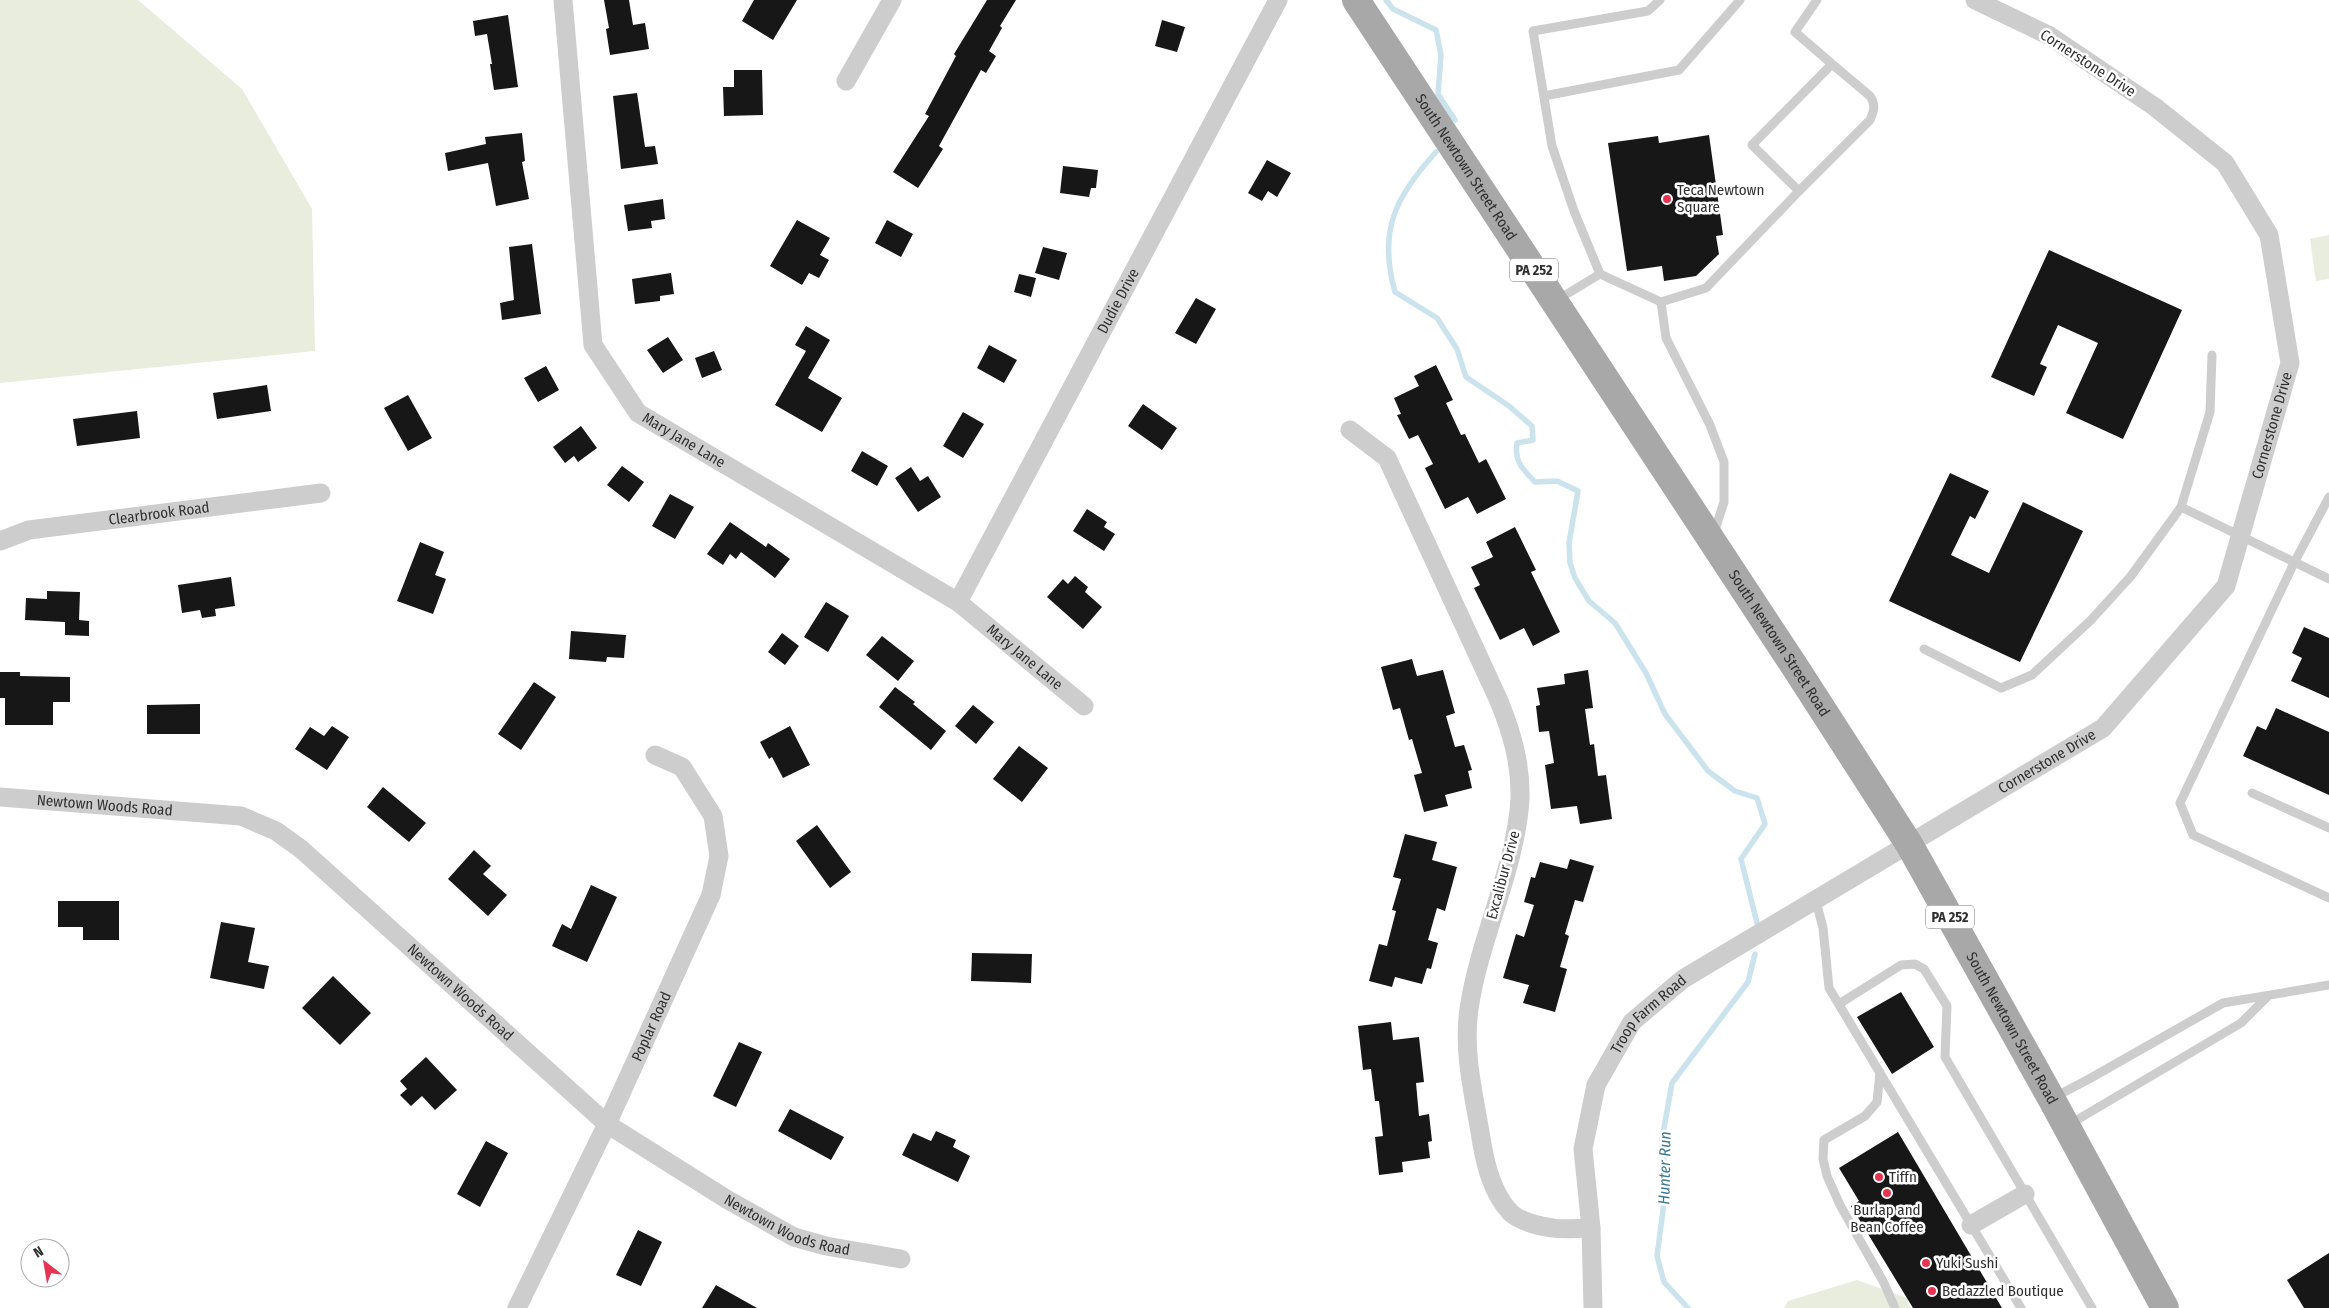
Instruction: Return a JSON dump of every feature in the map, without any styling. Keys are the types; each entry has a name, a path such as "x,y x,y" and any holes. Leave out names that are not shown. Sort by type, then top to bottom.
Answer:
{"main road":[{"name":"South Newtown Street Road","path":"1356,0 1712,540 1909,844 2051,1098 2165,1308"}],"street":[{"name":"Mary Jane Lane","path":"563,0 593,345 638,413 958,602 1084,706"},
{"path":"846,81 892,0"},
{"name":"Dudie Drive","path":"958,602 1278,0"},
{"name":"Cornerstone Drive","path":"1909,844 2103,728 2226,586 2290,364 2268,236 2225,163 2155,107 2050,36 1975,0"},
{"name":"Excalibur Drive","path":"1350,430 1387,458 1499,701 1512,734 1520,769 1520,800 1516,835 1479,962 1469,1008 1467,1055 1487,1166 1496,1191 1511,1213 1531,1224 1554,1229 1590,1228"},
{"name":"Clearbrook Road","path":"0,541 29,530 320,493"},
{"name":"Poplar Road","path":"517,1308 607,1124 711,895 720,856 713,816 682,767 655,755"},
{"name":"Newtown Woods Road","path":"0,797 241,816 276,831 308,855 607,1124 728,1200 794,1237 826,1246 901,1259"},
{"name":"Troop Farm Road","path":"1593,1308 1590,1228 1583,1149 1596,1085 1632,1022 1683,979 1909,844"},
{"path":"1971,1225 2025,1194"}],"lane":[{"path":"1660,0 1648,11 1532,31 1552,146 1574,212 1600,274 1661,302 1706,288 1870,120 1874,112 1874,102 1870,96 1795,32 1817,0"},
{"path":"1544,96 1679,70 1740,0"},
{"path":"1799,191 1752,145 1832,64"},
{"path":"1555,302 1600,274"},
{"path":"1661,302 1666,338 1710,425 1724,462 1724,502 1712,540"},
{"path":"1924,649 2001,688 2032,675 2091,620 2130,576 2181,507 2210,412 2212,355"},
{"path":"2329,497 2294,563 2180,803 2193,835 2329,898"},
{"path":"2181,507 2329,579"},
{"path":"2252,793 2329,828"},
{"path":"1816,901 1823,928 1830,988 2021,1308"},
{"path":"1839,1004 1900,965 1915,964 1924,969 1947,1006 1945,1056 2092,1308"},
{"path":"2051,1098 2089,1079 2223,1003 2329,985"},
{"path":"2066,1126 2241,1023 2268,996"},
{"path":"1880,1072 1877,1102 1865,1116 1824,1140 1823,1159 1827,1176 1840,1205 1884,1283 1894,1308"}],"shaded area":[{"path":"0,0 138,0 242,89 312,209 315,351 0,383"},
{"path":"2329,235 2329,279 2316,281 2310,239"},
{"path":"1857,1280 1907,1298 1910,1308 1784,1308 1788,1301"}],"building":[{"path":"604,0 629,0 633,25 645,23 649,49 610,55 606,29 609,28"},
{"path":"754,0 797,0 773,40 742,21"},
{"path":"987,0 1016,0 1000,26 1002,28 989,51 996,56 986,73 981,70 939,146 943,149 918,188 893,172 929,116 925,114 956,56 954,54"},
{"path":"508,15 518,87 494,90 487,34 475,36 473,21"},
{"path":"1162,20 1185,27 1177,52 1155,46"},
{"path":"734,70 762,70 763,115 724,116 723,87 734,87"},
{"path":"637,93 645,147 655,146 658,164 621,169 613,96"},
{"path":"522,133 525,161 522,162 529,199 496,206 488,163 448,171 445,153 486,144 485,137"},
{"path":"1709,135 1723,235 1716,236 1719,254 1696,276 1664,281 1662,266 1627,271 1608,143 1658,136 1659,143"},
{"path":"1267,160 1291,173 1277,197 1268,191 1262,201 1248,193"},
{"path":"1063,166 1098,170 1096,188 1091,188 1089,197 1060,193"},
{"path":"663,199 665,219 651,221 652,228 628,231 624,205"},
{"path":"797,220 830,238 820,255 829,260 819,278 809,273 802,285 770,266"},
{"path":"887,220 913,234 901,257 875,243"},
{"path":"532,244 541,314 502,320 500,303 514,300 509,247"},
{"path":"1043,247 1067,253 1059,280 1035,273"},
{"path":"2049,250 2182,310 2123,439 2066,413 2098,343 2058,325 2040,364 2047,367 2034,396 1991,377"},
{"path":"671,273 674,294 660,296 660,301 635,304 632,279"},
{"path":"1019,274 1036,278 1031,297 1014,292"},
{"path":"1196,298 1216,309 1196,344 1175,333"},
{"path":"806,326 830,340 808,378 842,398 822,432 775,405 806,351 795,345"},
{"path":"668,337 683,360 663,373 647,350"},
{"path":"989,345 1017,360 1004,383 977,368"},
{"path":"714,351 722,370 702,378 695,358"},
{"path":"1436,365 1453,400 1446,403 1461,435 1465,434 1479,463 1486,459 1506,499 1477,514 1468,497 1445,509 1425,468 1433,464 1418,435 1409,439 1397,415 1401,414 1394,398 1419,386 1414,376"},
{"path":"546,366 559,390 538,402 524,378"},
{"path":"267,385 271,411 217,419 213,393"},
{"path":"408,395 432,438 408,451 384,408"},
{"path":"1143,404 1177,428 1162,450 1128,426"},
{"path":"137,411 140,438 77,446 73,419"},
{"path":"963,412 984,424 963,458 943,446"},
{"path":"581,426 597,448 578,462 574,456 565,463 553,447"},
{"path":"862,451 888,466 877,486 851,471"},
{"path":"622,466 644,482 629,502 607,485"},
{"path":"911,467 920,481 928,476 941,497 918,512 895,478"},
{"path":"1950,473 1989,491 1975,519 1970,516 1951,555 1989,573 2023,502 2083,531 2020,662 1889,601"},
{"path":"670,494 694,507 675,539 652,526"},
{"path":"1087,509 1107,522 1104,527 1115,534 1104,551 1073,531"},
{"path":"730,522 766,547 768,543 790,559 775,578 741,552 736,559 730,554 723,565 707,554"},
{"path":"1515,527 1536,570 1531,572 1560,632 1533,646 1524,628 1500,640 1474,588 1480,585 1471,567 1493,557 1486,542"},
{"path":"420,542 444,552 435,575 446,579 433,614 397,601"},
{"path":"1075,576 1088,587 1085,592 1102,607 1083,629 1047,597 1063,579 1068,584"},
{"path":"231,577 235,606 215,609 216,616 202,618 200,610 182,613 178,585"},
{"path":"47,591 80,592 79,620 89,621 89,636 65,635 65,622 25,620 26,598 47,599"},
{"path":"826,602 849,616 828,652 804,637"},
{"path":"2304,627 2329,638 2329,698 2291,681 2302,658 2292,653"},
{"path":"571,631 626,635 624,658 607,657 606,662 569,659"},
{"path":"782,633 799,646 785,665 768,652"},
{"path":"882,636 914,661 898,681 866,655"},
{"path":"1412,659 1417,676 1443,670 1455,713 1446,716 1455,747 1464,745 1472,770 1468,771 1472,788 1445,795 1448,806 1424,812 1414,775 1422,773 1412,739 1409,740 1400,708 1393,710 1381,667"},
{"path":"1588,670 1593,708 1585,709 1590,745 1594,744 1598,776 1606,775 1612,819 1580,824 1577,806 1551,809 1545,765 1554,763 1549,731 1539,732 1536,706 1540,705 1537,688 1565,684 1564,674"},
{"path":"0,672 20,672 20,676 70,677 70,702 53,702 53,725 5,725 5,698 0,698"},
{"path":"534,682 556,697 521,750 498,734"},
{"path":"895,687 915,702 913,704 946,731 931,750 879,707"},
{"path":"200,704 200,734 147,734 147,705"},
{"path":"973,705 994,722 976,744 955,726"},
{"path":"2276,708 2329,732 2329,795 2243,756 2257,726 2266,730"},
{"path":"332,726 349,737 327,770 295,749 310,727 324,736"},
{"path":"790,726 810,765 783,778 772,757 769,759 760,742"},
{"path":"1019,746 1048,768 1022,802 993,779"},
{"path":"383,787 426,823 409,842 367,807"},
{"path":"817,825 851,872 830,888 796,841"},
{"path":"1405,834 1437,842 1432,860 1457,867 1445,911 1437,908 1428,940 1438,943 1431,969 1427,968 1422,984 1395,977 1392,987 1369,981 1379,944 1387,946 1396,911 1392,910 1401,879 1393,877"},
{"path":"474,850 491,866 483,874 507,895 488,916 448,879"},
{"path":"1570,859 1594,866 1583,902 1575,900 1565,934 1569,936 1560,967 1567,969 1555,1012 1523,1003 1529,985 1503,978 1516,934 1524,937 1534,905 1524,902 1531,877 1535,878 1540,862 1567,869"},
{"path":"591,885 617,897 587,962 552,946 562,924 571,929"},
{"path":"58,901 119,901 119,940 83,940 83,927 58,927"},
{"path":"221,922 255,928 248,962 269,966 264,989 210,978"},
{"path":"972,953 1032,954 1031,983 971,981"},
{"path":"333,976 371,1013 340,1045 302,1008"},
{"path":"1901,992 1934,1047 1892,1074 1857,1017"},
{"path":"1391,1022 1393,1040 1419,1037 1424,1082 1416,1083 1419,1116 1429,1114 1432,1141 1428,1142 1430,1158 1402,1162 1403,1172 1379,1175 1375,1137 1383,1136 1379,1101 1375,1101 1371,1069 1363,1070 1358,1026"},
{"path":"739,1042 762,1052 736,1107 713,1096"},
{"path":"426,1057 457,1090 435,1110 422,1096 411,1106 400,1095 407,1089 400,1081"},
{"path":"790,1109 844,1137 831,1160 778,1131"},
{"path":"936,1131 956,1140 953,1147 970,1156 958,1182 902,1155 913,1133 931,1141"},
{"path":"1898,1132 2002,1308 1913,1308 1851,1206 1859,1201 1839,1168"},
{"path":"486,1141 508,1153 480,1207 457,1194"},
{"path":"638,1230 662,1242 641,1286 616,1275"},
{"path":"2329,1253 2329,1308 2304,1308 2287,1280"},
{"path":"716,1285 757,1308 702,1308"}],"waterway":[{"path":"1386,0 1393,9 1436,30 1441,55 1438,94 1455,120"},
{"path":"1436,152 1410,184 1394,216 1388,251 1395,292 1437,318 1457,349 1466,377 1509,406 1532,426 1533,440 1517,443 1516,449 1520,465 1535,482 1557,481 1578,491 1569,543 1570,563 1575,578 1589,601 1615,623 1646,673 1665,714 1708,771 1735,791 1757,798 1765,824 1741,859 1759,931"},
{"name":"Hunter Run","path":"1688,1308 1664,1282 1657,1256 1666,1187 1662,1139 1672,1083 1748,982 1755,954"}],"place":[{"name":"Teca Newtown Square","path":"1667,199"},
{"name":"Tiffn","path":"1879,1177"},
{"name":"Burlap and Bean Coffee","path":"1887,1193"},
{"name":"Yuki Sushi","path":"1926,1263"},
{"name":"Bedazzled Boutique","path":"1932,1291"}]}
